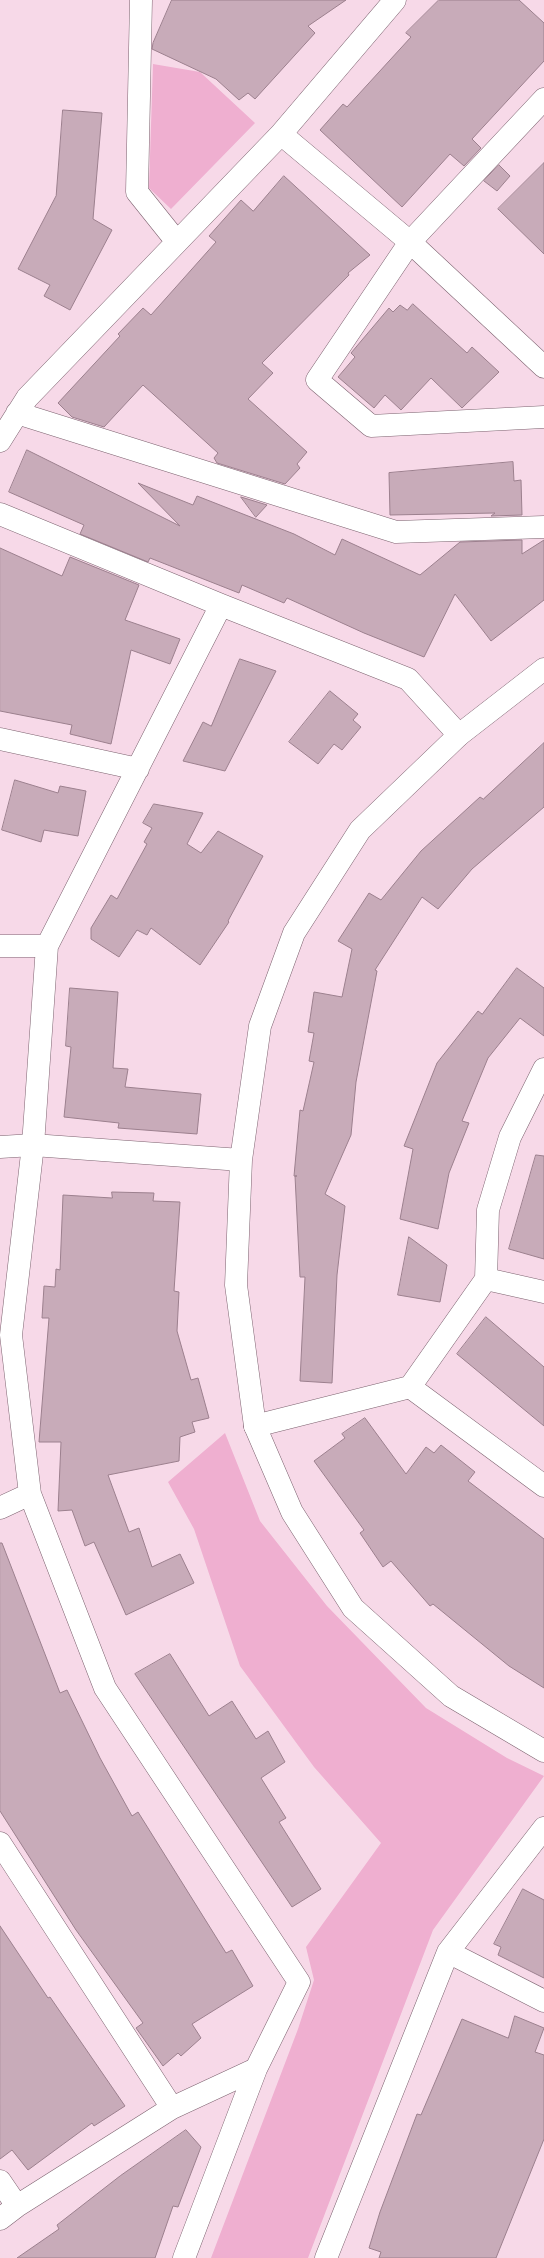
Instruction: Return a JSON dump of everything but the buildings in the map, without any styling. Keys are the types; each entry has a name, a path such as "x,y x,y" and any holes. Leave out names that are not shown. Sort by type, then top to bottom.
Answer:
{"street":[{"path":"141,0 137,192 177,242"},
{"path":"0,441 27,398 281,134 395,0"},
{"path":"544,99 410,242 317,380 371,426 544,417"},
{"path":"281,134 410,242 544,367"},
{"path":"17,414 396,532 544,526"},
{"path":"0,514 221,605 408,679 458,735"},
{"path":"184,2258 256,2069 298,1982 105,1688 30,1494 5,1335 33,1145 47,946 221,605"},
{"path":"544,669 458,735 360,830 294,933 260,1026 240,1160 236,1285 255,1426 292,1512 353,1608 451,1696 544,1751"},
{"path":"0,739 138,769"},
{"path":"0,946 47,946"},
{"path":"255,1426 410,1387 486,1279 488,1210 510,1137 544,1069"},
{"path":"0,1147 33,1145 240,1160"},
{"path":"486,1279 544,1292"},
{"path":"410,1387 544,1486"},
{"path":"0,1508 30,1494"},
{"path":"326,2258 448,1952 544,1828"},
{"path":"0,1843 172,2108"},
{"path":"448,1952 544,2001"},
{"path":"0,2181 8,2212 172,2108 256,2069"}],"shaded area":[{"path":"153,64 200,72 255,123 171,209 149,188"},
{"path":"225,1433 260,1521 327,1606 426,1708 507,1758 544,1776 433,1930 308,2258 211,2258 298,2029 314,1980 306,1947 381,1843 314,1767 240,1666 194,1529 168,1482"}]}
